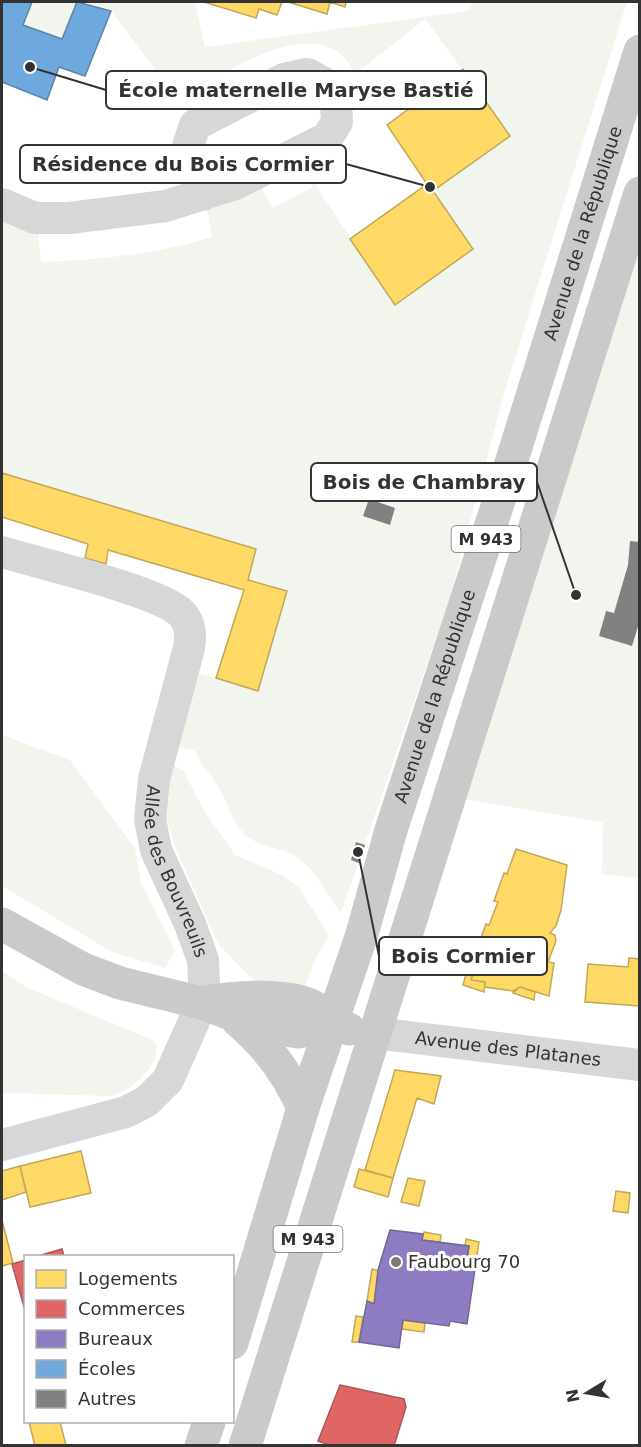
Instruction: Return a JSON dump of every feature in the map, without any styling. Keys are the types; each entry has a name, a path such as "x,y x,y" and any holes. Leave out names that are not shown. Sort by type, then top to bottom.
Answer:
{"main road":[{"name":"Avenue de la République","path":"234,1335 303,1108 639,51"},
{"name":"M 943","path":"245,1446 340,1137 375,1033 639,193"},
{"path":"2,924 41,948 83,969 120,983 211,1007 257,1025 310,1032 331,1025 375,1033"},
{"path":"211,1007 239,1022 273,1056 294,1088 303,1108"},
{"path":"201,1446 209,1423"}],"street":[{"path":"2,204 35,218 69,218 166,206 202,195 235,184 327,138 337,122 336,102 324,83 307,74 284,79 195,125 188,146 202,195"},
{"name":"Allée des Bouvreuils","path":"2,552 163,601 186,620 190,630 189,648 154,779 150,819 156,850 190,924 203,960 204,981 211,1007"},
{"path":"2,1145 126,1112 147,1101 168,1080 211,1007"},
{"name":"Avenue des Platanes","path":"375,1033 639,1065"}],"shaded area":[{"path":"32,2 77,2 62,39 23,25"},
{"path":"84,2 195,2 205,47 468,11 471,2 627,2 505,390 449,601 341,913 318,879 302,861 290,853 257,842 244,834 236,823 222,793 194,750 174,746 198,673 258,691 286,591 248,580 256,549 2,473 2,217 38,229 41,262 106,258 149,252 212,237 206,204 260,185 273,208 313,187 302,163 320,159 335,171 316,186 395,304 433,191 510,135 425,19 358,72 371,90 362,96 348,95 336,85 354,71 339,53 323,46 306,44 288,46 269,52 201,84 208,105 200,109 192,85 166,84 111,11"},
{"path":"639,193 639,878 602,874 603,822 449,797"},
{"path":"2,735 70,760 135,848 141,883 175,950 165,968 112,952 2,886"},
{"path":"169,763 183,770 203,809 235,855 280,874 299,887 329,936 316,957 304,989 254,981 218,944 176,849 161,801"},
{"path":"2,971 26,987 152,1040 157,1046 156,1055 148,1071 127,1089 111,1096 2,1093"}],"building: Logements":[{"path":"204,2 282,2 277,15 259,9 256,18"},
{"path":"288,2 330,2 327,14"},
{"path":"330,2 346,2 345,7"},
{"path":"463,69 510,136 433,191 473,249 395,305 350,239 427,184 387,125"},
{"path":"2,473 256,549 248,580 287,591 258,691 216,678 244,590 108,550 106,564 85,558 88,544 2,517"},
{"path":"516,849 567,865 561,910 556,926 550,933 555,935 556,941 548,962 554,963 549,996 520,987 513,991 485,987 485,982 471,980 480,954 476,952 486,924 489,925 498,902 494,901 504,873 507,874"},
{"path":"629,958 640,959 640,1006 585,1002 588,964 628,967"},
{"path":"466,974 472,976 471,980 485,982 484,992 463,985"},
{"path":"520,987 535,992 534,1000 513,993"},
{"path":"395,1070 441,1076 434,1104 417,1098 393,1178 365,1170"},
{"path":"81,1151 91,1193 30,1207 20,1166"},
{"path":"20,1166 26,1192 2,1200 2,1171"},
{"path":"359,1169 393,1178 388,1197 354,1187"},
{"path":"408,1178 425,1181 419,1206 401,1202"},
{"path":"616,1191 630,1193 628,1213 613,1211"},
{"path":"2,1220 13,1263 2,1266"},
{"path":"424,1232 441,1235 440,1242 422,1240"},
{"path":"466,1239 479,1242 476,1262 467,1261 469,1246 465,1246"},
{"path":"372,1269 379,1271 374,1304 367,1301"},
{"path":"356,1316 363,1317 359,1342 352,1342"},
{"path":"403,1320 425,1323 424,1332 402,1329"},
{"path":"29,1423 60,1423 66,1445 35,1446"}],"building: Commerces":[{"path":"62,1249 64,1255 41,1255"},
{"path":"24,1261 24,1307 12,1264"},
{"path":"340,1385 404,1399 406,1407 394,1446 332,1446 318,1441"}],"building: Bureaux":[{"path":"390,1230 423,1234 422,1240 469,1246 467,1261 476,1262 467,1324 450,1321 449,1326 403,1320 399,1348 359,1342 367,1301 374,1304 378,1270"}],"building: Écoles":[{"path":"2,2 32,2 23,25 62,39 77,2 111,11 85,76 59,67 47,100 2,82"}],"building: Autres":[{"path":"369,499 395,508 390,525 363,516"},
{"path":"630,541 640,542 640,620 632,646 599,636 606,611 614,613 628,565"},
{"path":"356,842 365,845 359,863 351,860"}],"place":[{"name":"École maternelle Maryse Bastié","path":"30,67"},
{"name":"Résidence du Bois Cormier","path":"430,187"},
{"name":"Bois de Chambray","path":"576,595"},
{"name":"Bois Cormier","path":"358,852"},
{"name":"Faubourg 70","path":"396,1262"}]}
